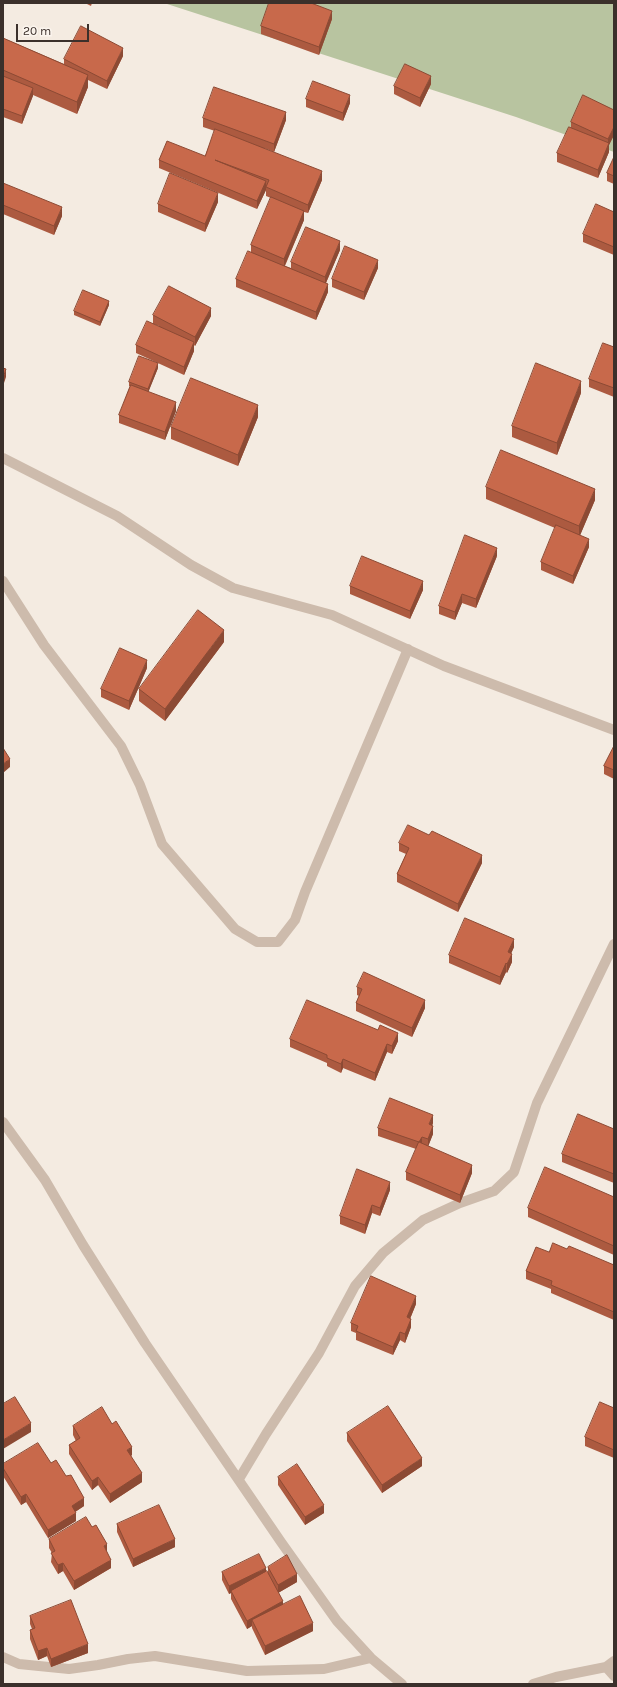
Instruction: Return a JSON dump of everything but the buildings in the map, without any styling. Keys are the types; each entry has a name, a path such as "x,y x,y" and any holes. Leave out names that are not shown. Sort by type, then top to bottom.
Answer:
{"street":[{"path":"3,458 117,516 191,565 233,588 332,615 444,666 614,730"},
{"path":"3,581 44,645 121,746 140,785 162,844 235,929 257,942 278,942 295,920 305,892 408,649"},
{"path":"239,1479 266,1434 319,1353 355,1286 383,1253 424,1220 460,1203 494,1191 514,1172 537,1103 614,944"},
{"path":"3,1122 45,1180 145,1343 281,1542 338,1621 371,1658 402,1684"},
{"path":"3,1657 19,1664 69,1669 155,1656 247,1671 324,1669 371,1658"},
{"path":"533,1684 610,1664 614,1676"}],"green space":[{"path":"164,3 614,3 614,152 516,117"}]}
